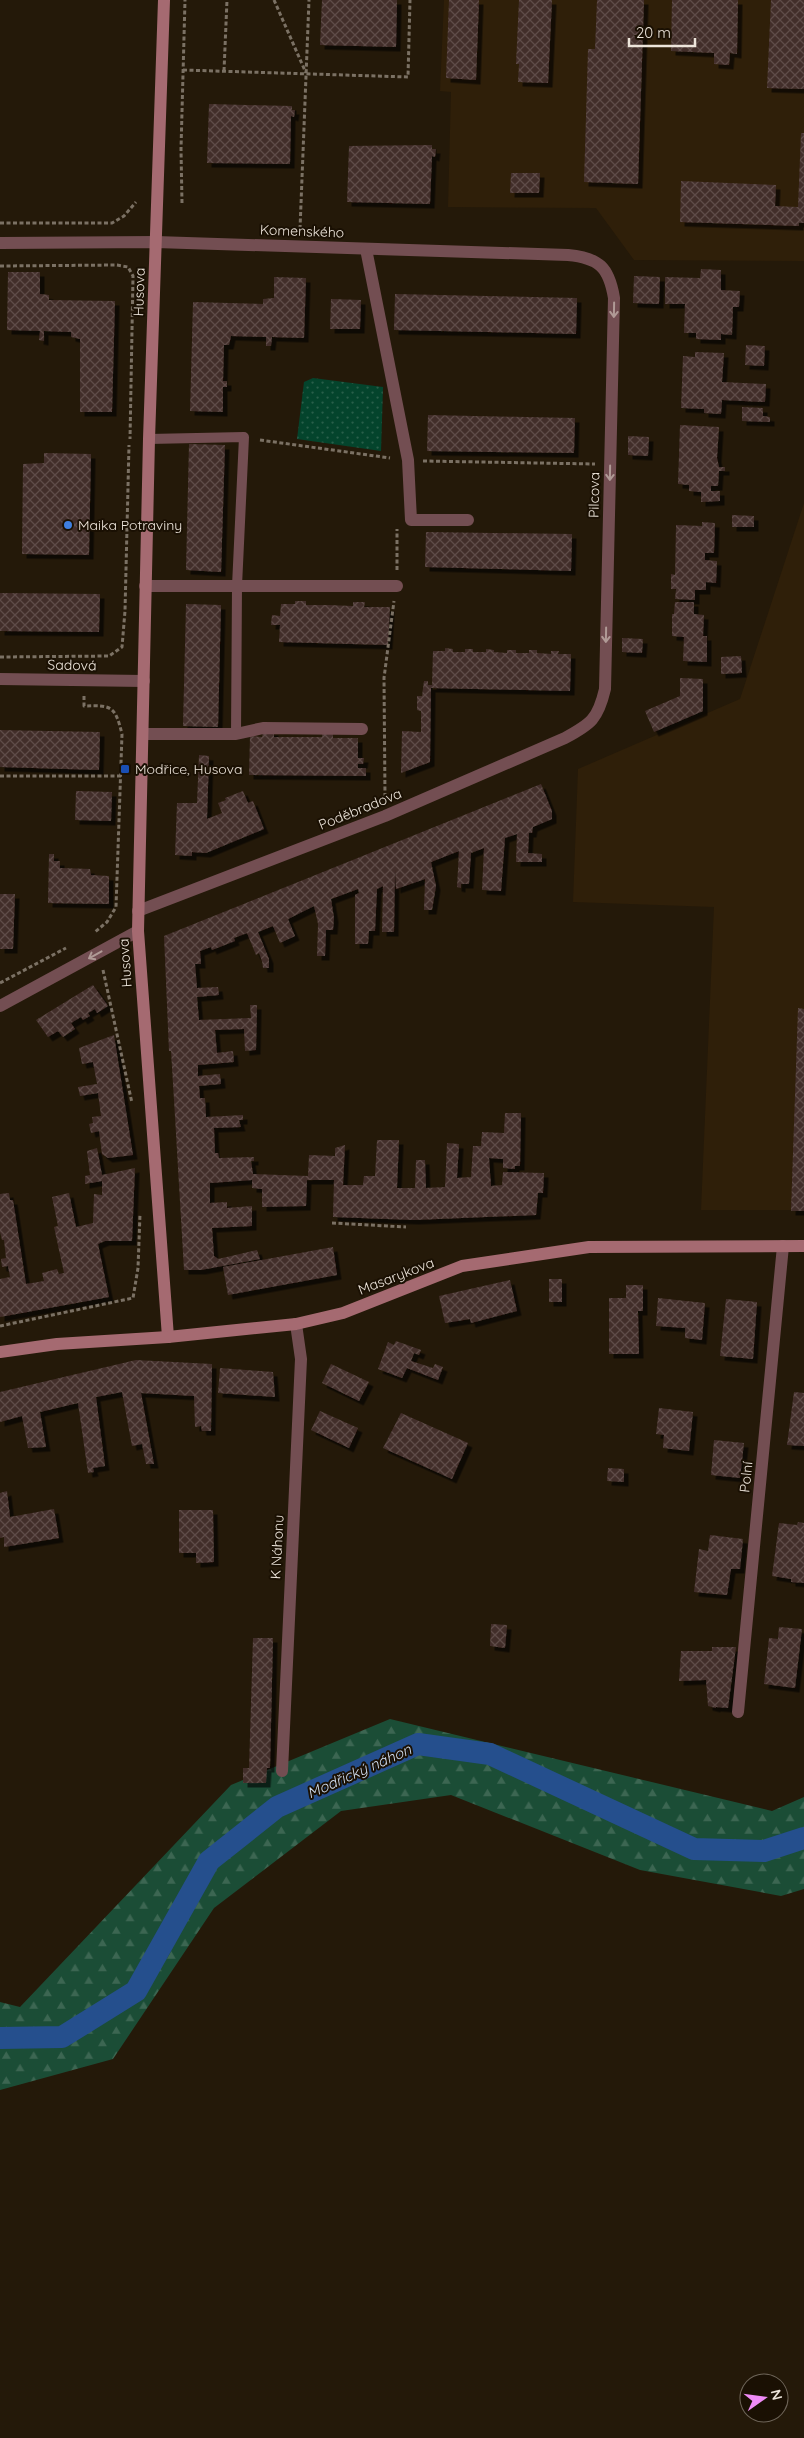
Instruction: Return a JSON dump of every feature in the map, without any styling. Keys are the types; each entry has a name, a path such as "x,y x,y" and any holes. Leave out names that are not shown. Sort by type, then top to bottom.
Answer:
{"street":[{"name":"Husova","path":"164,0 149,439 138,931 168,1337"},
{"name":"Komenského","path":"0,243 156,242 568,255 587,257 601,265"},
{"path":"366,249 408,460 410,520 468,520"},
{"name":"Pilcova","path":"589,725 601,709 605,689 614,298 611,279 601,265"},
{"path":"145,586 397,586"},
{"name":"Sadová","path":"0,679 144,681"},
{"name":"Poděbradova","path":"138,911 385,816 565,738 589,725"},
{"path":"143,734 236,734 262,728 362,730"},
{"path":"0,1006 138,931"},
{"name":"Polní","path":"738,1712 783,1246"},
{"name":"Masarykova","path":"0,1352 57,1344 168,1337 296,1324 343,1313 462,1266 589,1247 804,1246"},
{"name":"K Náhonu","path":"282,1771 301,1359 296,1324"}],"lane":[{"path":"149,439 244,438 237,586 236,734"}],"path":[{"path":"182,203 185,0"},
{"path":"224,71 226,0"},
{"path":"274,0 306,74"},
{"path":"300,246 309,0"},
{"path":"183,70 408,77 410,0"},
{"path":"0,223 112,223 124,216 136,202"},
{"path":"0,270 1,266 117,265 128,267 133,276 125,611 122,647 109,656 0,657"},
{"path":"385,816 384,678 397,586 397,520 410,520"},
{"path":"76,656 84,680 84,706 105,706 117,714 122,734 116,908 107,922 87,937"},
{"path":"0,776 121,776"},
{"path":"96,932 132,1107"},
{"path":"0,983 70,946"},
{"path":"0,1326 133,1298 138,1268 140,1205"},
{"path":"332,1223 406,1227"}],"shaded area":[{"path":"444,0 804,0 804,261 634,260 596,208 448,207 451,92 440,91"},
{"path":"804,503 804,1210 701,1210 714,907 573,902 578,769 740,699"}],"green space":[{"path":"313,378 383,387 381,451 297,439 304,382"},
{"path":"390,1719 772,1811 804,1797 804,1889 781,1896 640,1870 451,1795 341,1811 214,1908 113,2059 0,2090 0,2002 20,2007 231,1785"}],"building":[{"path":"322,0 397,0 396,47 320,45"},
{"path":"449,0 479,0 476,80 446,78"},
{"path":"519,0 552,0 548,83 518,82 519,64 516,64"},
{"path":"597,0 644,0 638,184 584,182 588,49 595,49"},
{"path":"672,0 738,0 737,54 730,53 729,65 714,64 714,53 671,51"},
{"path":"771,0 804,0 804,89 767,88"},
{"path":"209,104 292,106 292,110 295,110 294,117 291,116 290,164 207,163"},
{"path":"801,133 804,133 804,223 799,223 799,226 680,222 681,181 776,185 775,206 798,207"},
{"path":"432,145 432,149 436,149 435,157 432,156 430,204 347,202 349,146"},
{"path":"511,173 540,173 539,193 510,193"},
{"path":"701,269 721,270 721,290 740,291 739,307 733,307 732,335 721,334 721,340 696,339 696,333 684,333 685,304 665,304 665,277 700,278"},
{"path":"8,272 40,272 40,294 49,295 49,300 115,301 112,412 80,412 80,339 71,337 71,332 44,331 44,341 39,340 40,331 7,330"},
{"path":"634,276 660,277 659,304 633,303"},
{"path":"274,277 306,278 304,338 272,337 271,346 266,346 266,337 231,336 229,345 224,345 223,381 227,381 227,387 223,387 223,412 190,411 193,302 263,304 263,299 274,298"},
{"path":"395,294 577,298 576,334 394,330"},
{"path":"331,299 361,300 360,329 330,329"},
{"path":"746,345 765,346 764,366 745,365"},
{"path":"695,352 724,353 722,382 766,384 765,402 722,400 721,414 704,413 704,409 681,408 683,356 695,357"},
{"path":"742,407 763,408 763,416 770,417 770,422 742,421"},
{"path":"428,415 575,418 574,453 427,451"},
{"path":"680,425 719,427 717,458 719,467 725,467 725,471 719,471 718,486 711,486 711,491 720,491 720,501 701,502 701,492 689,491 689,485 678,484"},
{"path":"628,436 649,437 648,456 628,455"},
{"path":"189,444 225,445 221,572 186,570"},
{"path":"44,453 91,454 89,555 22,554 23,464 44,463"},
{"path":"732,515 754,516 754,527 732,527"},
{"path":"702,522 715,523 714,553 705,553 705,560 717,561 716,583 706,582 706,590 695,590 695,600 675,599 676,589 671,589 671,574 675,575 676,525 702,526"},
{"path":"426,532 572,534 571,571 425,567"},
{"path":"0,593 100,594 99,632 0,631"},
{"path":"295,601 306,601 306,605 353,606 353,602 365,602 364,607 390,607 388,645 279,642 280,625 271,625 272,615 280,616 281,604 295,604"},
{"path":"675,602 694,602 694,614 704,615 703,636 707,636 707,662 683,661 684,637 672,636 672,614 674,614"},
{"path":"186,604 221,605 218,727 183,726"},
{"path":"622,638 643,639 642,653 622,652"},
{"path":"445,648 453,649 453,652 465,652 465,649 473,649 473,652 486,652 486,649 507,653 507,650 516,650 516,653 529,653 529,650 537,650 537,653 551,654 551,651 559,651 558,654 571,654 570,691 431,688 430,762 401,773 402,731 421,732 421,711 417,710 417,696 422,696 424,681 428,681 428,685 432,685 433,651 445,651"},
{"path":"741,656 742,673 721,674 721,657"},
{"path":"680,678 703,679 703,711 654,732 645,711 680,696"},
{"path":"0,730 100,732 99,770 0,767"},
{"path":"263,731 274,731 274,737 322,737 322,734 333,734 333,738 358,738 358,758 364,758 363,764 358,764 358,768 366,768 366,776 249,775 250,736 262,737"},
{"path":"199,755 209,756 207,819 222,813 218,803 243,791 248,803 253,801 264,829 206,853 192,852 192,856 175,855 177,803 197,803"},
{"path":"541,784 552,811 552,819 533,827 532,833 529,833 528,853 542,854 542,862 516,862 517,834 505,838 501,891 482,890 484,848 471,853 469,884 461,884 461,888 457,887 459,851 431,862 436,886 432,910 424,910 425,879 396,889 395,869 394,932 382,932 383,886 377,889 375,931 369,931 368,944 355,944 355,895 359,893 358,889 331,899 334,918 333,930 326,930 325,956 317,956 318,924 314,906 288,919 295,936 280,943 273,926 258,932 269,959 269,968 263,968 259,953 256,955 247,933 234,938 235,941 212,950 211,947 200,951 201,964 195,964 197,988 218,987 219,995 197,997 199,1020 251,1018 250,1005 257,1005 256,1050 245,1051 244,1029 215,1030 217,1053 233,1051 234,1062 198,1065 198,1076 220,1074 221,1084 199,1086 200,1098 205,1098 206,1117 243,1115 243,1120 239,1120 241,1127 214,1128 215,1153 218,1153 219,1158 254,1157 254,1161 251,1161 253,1174 308,1176 309,1155 335,1156 335,1148 345,1145 343,1185 363,1185 364,1176 375,1176 377,1140 399,1140 397,1188 415,1188 416,1160 425,1160 426,1188 445,1187 447,1143 459,1144 457,1178 471,1177 473,1146 481,1146 482,1132 504,1133 505,1113 521,1113 520,1166 515,1166 515,1169 503,1168 503,1159 489,1158 491,1186 502,1185 503,1172 544,1173 543,1193 538,1193 536,1215 414,1220 333,1217 334,1180 307,1180 306,1206 262,1207 262,1189 252,1188 252,1180 210,1183 210,1203 227,1202 227,1208 252,1206 252,1226 212,1228 214,1256 218,1259 257,1250 260,1259 201,1270 184,1270 171,1051 169,1051 164,936"},
{"path":"76,791 112,792 111,821 75,820"},
{"path":"49,854 54,854 54,861 60,861 60,868 90,869 91,875 109,876 109,904 48,903"},
{"path":"0,894 15,894 13,949 0,949"},
{"path":"93,985 108,1006 97,1013 95,1009 88,1013 90,1016 83,1020 81,1017 71,1023 75,1029 63,1037 58,1031 48,1037 36,1020"},
{"path":"798,1008 804,1009 804,1211 791,1211"},
{"path":"114,1035 133,1155 108,1158 102,1154 99,1131 91,1133 89,1124 93,1123 92,1117 101,1116 98,1093 80,1096 78,1087 97,1084 93,1062 82,1064 79,1048"},
{"path":"97,1148 102,1175 135,1168 132,1241 105,1241 98,1244 109,1297 0,1317 0,1279 10,1277 8,1266 2,1267 1,1259 6,1258 4,1240 2,1240 0,1232 0,1194 9,1193 10,1200 13,1200 26,1284 44,1281 42,1273 57,1269 59,1274 64,1273 54,1227 58,1226 52,1197 69,1193 76,1227 93,1223 94,1194 102,1195 102,1181 85,1184 85,1176 90,1175 87,1151"},
{"path":"333,1247 337,1275 228,1295 223,1267"},
{"path":"549,1279 562,1279 562,1302 549,1302"},
{"path":"510,1280 517,1311 471,1323 470,1319 445,1323 439,1296"},
{"path":"626,1285 643,1285 643,1311 638,1311 639,1354 609,1354 609,1298 626,1298"},
{"path":"658,1298 705,1303 702,1340 685,1338 685,1328 656,1326"},
{"path":"726,1299 757,1302 753,1359 720,1356"},
{"path":"396,1341 421,1350 419,1355 414,1353 411,1361 433,1368 435,1364 443,1367 438,1380 407,1368 402,1378 378,1369 388,1342 394,1345"},
{"path":"136,1360 212,1364 211,1431 202,1431 201,1426 195,1427 194,1396 141,1393 154,1464 146,1464 142,1444 132,1446 122,1392 96,1397 105,1466 93,1468 94,1472 88,1473 78,1403 40,1412 46,1447 28,1448 22,1416 0,1422 0,1392"},
{"path":"331,1364 369,1382 359,1401 322,1383"},
{"path":"220,1368 273,1372 275,1397 218,1393"},
{"path":"794,1392 804,1393 804,1446 787,1445"},
{"path":"659,1408 693,1412 689,1451 663,1448 664,1435 656,1434"},
{"path":"320,1411 358,1428 349,1448 311,1430"},
{"path":"401,1413 468,1443 452,1479 383,1448"},
{"path":"714,1440 744,1443 740,1478 711,1475"},
{"path":"608,1468 624,1469 624,1482 607,1481"},
{"path":"7,1491 10,1517 54,1509 59,1538 4,1547 4,1537 0,1538 0,1493"},
{"path":"179,1510 213,1510 214,1562 196,1563 196,1553 179,1553"},
{"path":"798,1522 804,1523 804,1583 791,1582 791,1579 772,1576 779,1523 797,1525"},
{"path":"710,1535 743,1539 740,1569 731,1569 727,1595 694,1592 699,1549 708,1551"},
{"path":"491,1624 507,1625 505,1648 490,1646"},
{"path":"779,1627 802,1629 795,1688 764,1684 769,1638 778,1639"},
{"path":"253,1638 273,1638 270,1768 267,1768 266,1783 243,1783 243,1768 249,1768"},
{"path":"712,1647 736,1647 728,1708 708,1706 706,1680 679,1681 681,1651 712,1651"}],"waterway":[{"name":"Modřický náhon","path":"0,2038 62,2037 136,1991 209,1861 277,1807 418,1744 490,1754 694,1849 764,1851 804,1838"}],"place":[{"name":"Maika Potraviny","path":"68,525"},
{"name":"Modřice, Husova","path":"125,769"}]}
